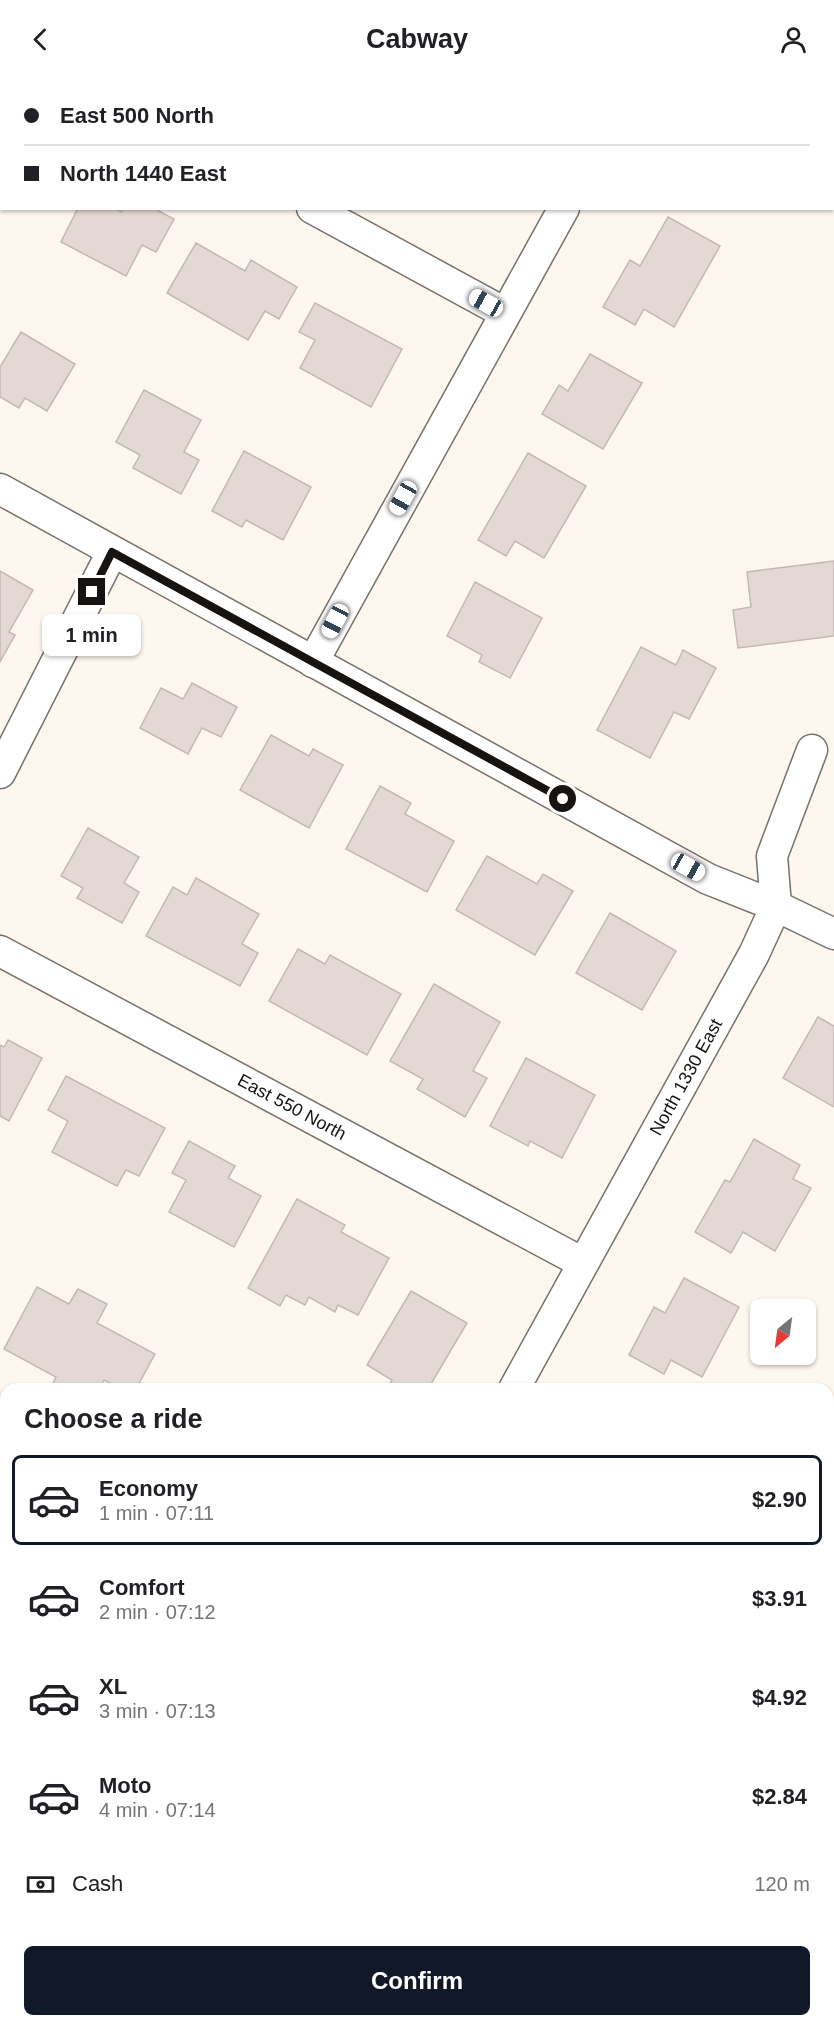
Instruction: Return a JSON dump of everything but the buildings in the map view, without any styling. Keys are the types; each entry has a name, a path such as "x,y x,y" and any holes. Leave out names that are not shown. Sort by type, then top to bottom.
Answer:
{"street":[{"path":"316,210 505,313"},
{"path":"313,662 563,210"},
{"path":"0,489 708,879 776,906 834,934"},
{"path":"0,773 112,552"},
{"name":"North 1330 East","path":"517,1383 754,954 776,906 772,856 812,750"},
{"name":"East 550 North","path":"0,951 583,1263"}],"route":[{"path":"92,592 112,552 563,799"}]}
